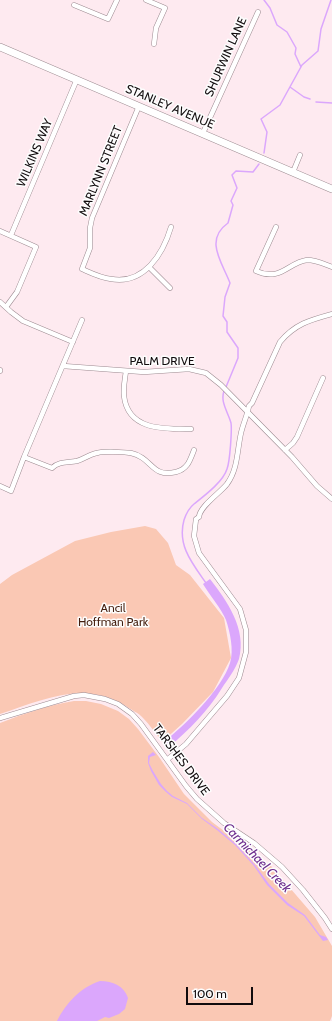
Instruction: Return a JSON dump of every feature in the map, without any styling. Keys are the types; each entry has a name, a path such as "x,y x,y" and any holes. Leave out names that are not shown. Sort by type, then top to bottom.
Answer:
{"street":[{"path":"74,5 108,20 117,0"},
{"path":"146,0 165,8 156,28 154,44"},
{"name":"SHURWIN LANE","path":"203,133 258,12"},
{"name":"STANLEY AVENUE","path":"0,47 332,189"},
{"name":"WILKINS WAY","path":"11,235 77,79"},
{"name":"MARLYNN STREET","path":"139,106 92,218 90,228 90,248 82,269 116,280 134,277 149,267 161,251 171,227"},
{"path":"293,172 300,155"},
{"path":"276,227 256,270 266,274 278,273 298,263 308,260 317,261 332,267"},
{"path":"0,231 36,246 17,292 6,307"},
{"path":"149,267 170,288"},
{"path":"0,302 23,321 73,342"},
{"path":"168,759 186,744 227,696 238,678 246,652 246,630 240,609 199,553 194,536 196,519 199,517 199,513 205,506 228,483 233,474 237,464 241,436 249,406 252,403 276,348 284,337 294,328 304,322 332,314"},
{"path":"0,486 11,491 82,320"},
{"name":"PALM DRIVE","path":"63,366 156,372 182,369 196,370 209,375 248,412 317,486 332,499"},
{"path":"126,371 124,389 125,399 130,411 139,421 151,427 157,428 191,429"},
{"path":"285,450 297,437 323,378"},
{"path":"24,457 52,468 56,464 78,460 97,453 130,453 143,458 157,471 166,474 186,468 194,450"},
{"name":"TARSHES DRIVE","path":"0,718 67,697 84,695 105,699 126,710 137,719 168,759 186,786 210,812 234,831 254,843 282,867 303,890 332,930"}],"green space":[{"name":"Ancil Hoffman Park","path":"145,526 156,529 168,543 176,565 190,575 224,618 231,658 213,692 162,742 139,715 110,698 94,694 78,693 48,698 0,714 0,584 12,575 75,541 111,532"},
{"path":"74,701 86,701 101,704 118,711 129,719 159,757 184,794 212,822 271,866 315,917 332,946 332,1016 330,1021 0,1021 0,723 36,710"}],"shaded area":[{"path":"210,579 229,606 238,626 241,648 239,659 236,667 211,705 191,727 169,747 164,742 202,706 219,684 230,663 232,647 226,620 203,584"},
{"name":"Carmichael Creek","path":"153,752 156,755 150,757 149,763 161,784 167,791 173,796 187,803 202,818 236,844 255,865 269,884 288,903 305,915 320,935 326,937 328,940 323,941 304,916 287,905 267,885 254,866 235,845 202,819 187,804 172,797 159,785 148,763 148,756"},
{"path":"100,981 114,983 124,990 128,998 125,1009 119,1014 109,1018 105,1017 97,1021 57,1021 75,996 87,987"}],"waterway":[{"path":"264,0 270,8 277,25 287,32 296,48 295,54 301,67"},
{"name":"Carmichael Creek","path":"264,153 267,132 261,119 280,105 302,65 318,51 321,29 331,0"},
{"path":"290,87 304,97 310,99"},
{"path":"316,102 332,103"},
{"name":"Carmichael Creek","path":"226,387 238,358 238,348 227,332 227,322 223,316 225,297 230,283 217,252 217,237 228,223 233,205 231,201 237,188 232,175 236,171 253,172 259,164"},
{"name":"Carmichael Creek","path":"206,583 187,553 184,546 182,529 189,509 222,479 227,469 230,453 231,423 223,399 224,391"}]}
